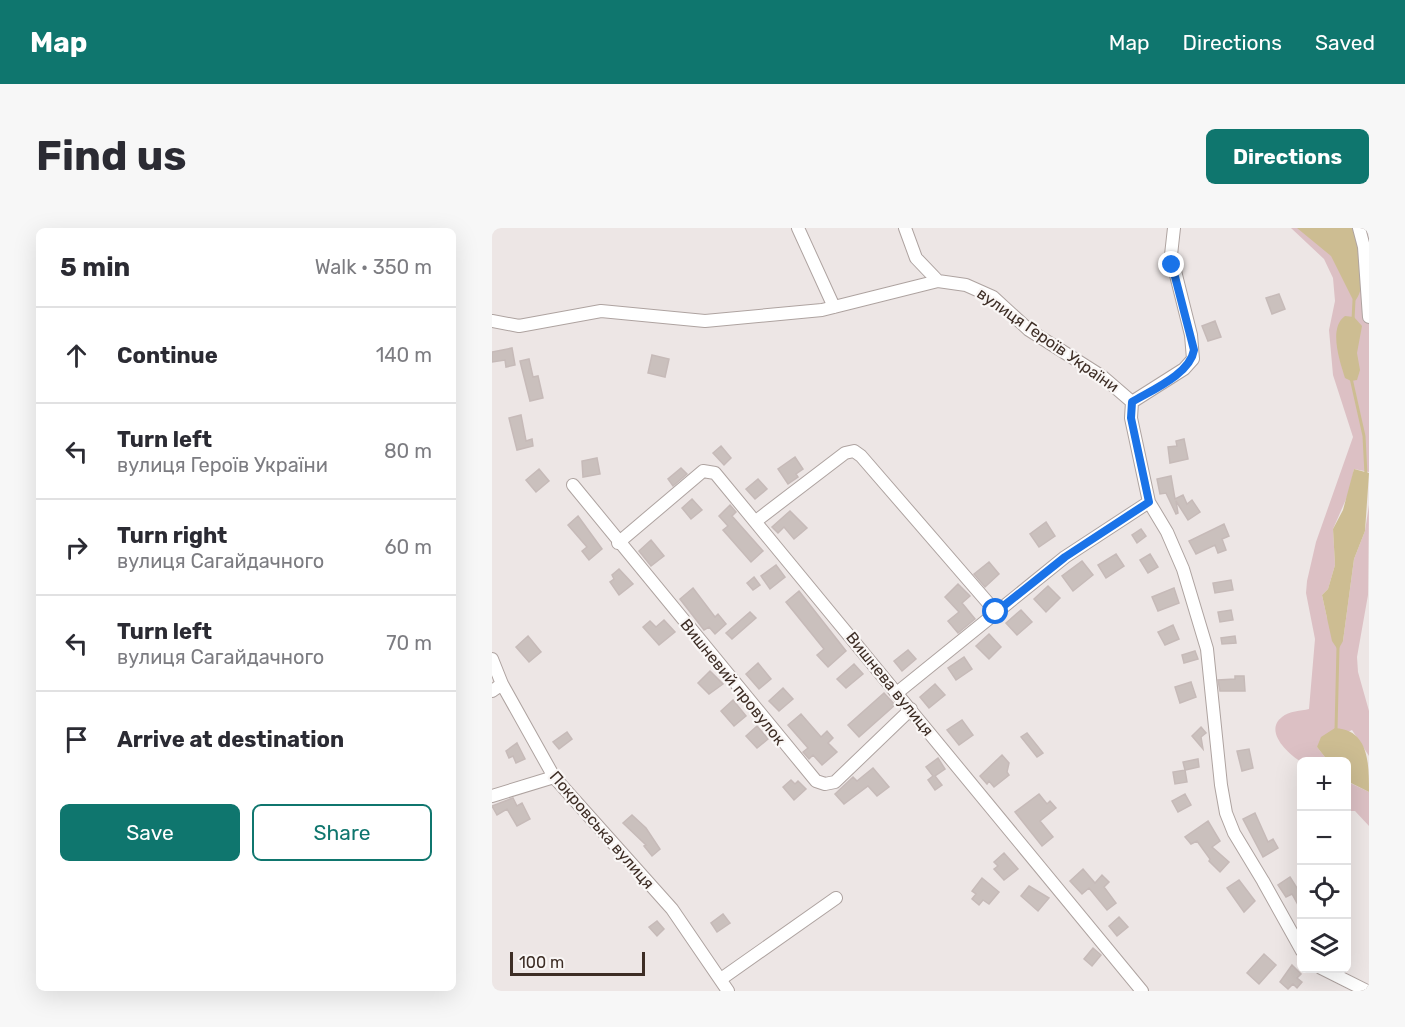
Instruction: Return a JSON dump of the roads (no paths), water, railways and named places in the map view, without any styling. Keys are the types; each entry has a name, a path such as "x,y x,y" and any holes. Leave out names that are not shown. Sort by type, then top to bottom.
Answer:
{"street":[{"path":"798,228 834,307"},
{"path":"905,228 916,258 938,281"},
{"path":"1132,402 1184,369 1193,359 1191,335 1171,255 1174,228"},
{"path":"1359,228 1369,316"},
{"name":"вулиця Героїв України","path":"492,321 519,326 601,311 705,321 834,307 938,281 966,285 993,297 1029,330 1102,377 1132,402 1131,418 1149,502 1167,532 1184,568 1207,648 1226,813 1234,833 1297,942"},
{"path":"756,521 845,453 854,451 861,456 996,612"},
{"name":"Вишнева вулиця","path":"618,543 703,471 715,473 898,692 1142,991"},
{"name":"Вишневий провулок","path":"573,486 816,781 825,784 835,782 911,709"},
{"path":"898,692 1065,557 1149,502"},
{"name":"Покровська вулиця","path":"493,666 497,687 554,777 672,909 728,991"},
{"path":"492,796 554,777"},
{"path":"721,979 836,898"},
{"path":"1330,973 1368,991"}],"waterway":[{"path":"1353,320 1354,300"},
{"path":"1351,378 1364,436 1366,475"},
{"path":"1336,730 1338,647"}]}
